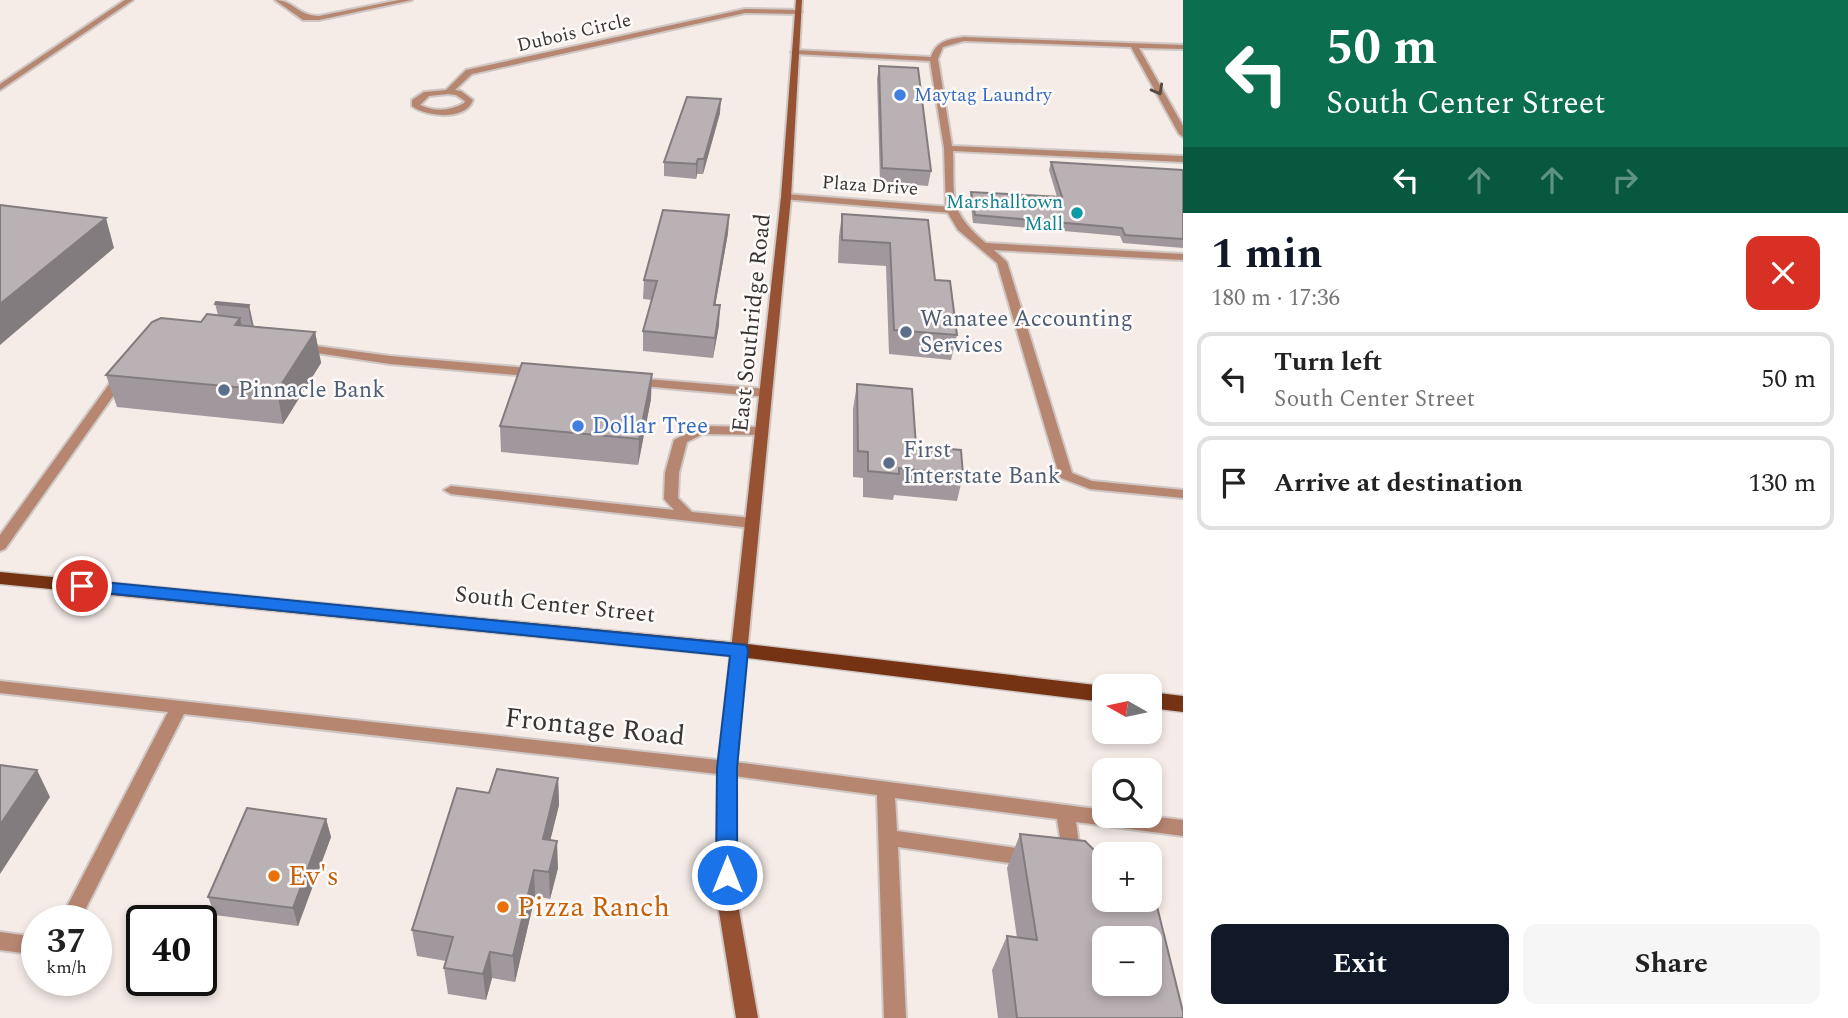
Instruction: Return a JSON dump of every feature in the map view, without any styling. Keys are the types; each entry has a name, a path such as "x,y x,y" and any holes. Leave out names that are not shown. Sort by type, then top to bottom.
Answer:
{"main road":[{"name":"South Center Street","path":"0,578 739,650 1092,693"},
{"path":"1162,701 1183,704"}],"street":[{"path":"0,88 130,0"},
{"path":"278,0 306,18 319,18 409,0"},
{"name":"East Southridge Road","path":"747,1018 727,899 727,768 786,197 799,6"},
{"name":"Dubois Circle","path":"448,92 466,96 468,104 463,108 442,113 422,110 416,106 415,102 427,94 448,92 469,72 744,11 799,6"},
{"path":"1183,56 1180,47 964,39 943,43 934,52 948,148 951,210 962,228 1002,262 1066,475 1090,485 1183,494"},
{"path":"1134,46 1183,134"},
{"path":"795,52 934,59"},
{"path":"948,148 1183,159"},
{"name":"Plaza Drive","path":"786,197 951,210"},
{"path":"982,246 1183,257"},
{"path":"284,346 390,360 558,375"},
{"path":"0,546 130,363"},
{"path":"626,381 766,393"},
{"path":"687,514 671,499 671,473 681,440 701,430 762,431"},
{"path":"451,490 752,523"},
{"name":"Frontage Road","path":"0,687 727,768 1183,828"},
{"path":"78,905 180,706"},
{"path":"886,789 895,1018"},
{"path":"887,838 1074,865 1065,813"},
{"path":"0,941 21,944"}],"building":[{"path":"879,66 918,68 931,171 882,168"},
{"path":"687,97 721,99 704,159 698,159 696,164 664,162"},
{"name":"Marshalltown Mall","path":"1051,162 1183,170 1183,239 1125,235 1122,228 975,215 971,192 1062,197"},
{"path":"0,205 106,218 0,304"},
{"path":"663,210 729,215 714,305 720,305 715,338 643,331 657,281 644,280"},
{"path":"842,214 928,220 935,280 950,281 957,335 894,330 890,243 842,240"},
{"path":"216,302 249,305 215,304"},
{"path":"207,314 240,318 235,325 315,332 277,391 106,375 152,322 161,318 201,322"},
{"path":"522,363 652,374 639,439 500,426"},
{"path":"857,384 912,389 916,446 961,450 963,475 899,468 899,474 868,471 868,452 858,451"},
{"path":"0,765 37,770 0,825"},
{"path":"497,769 558,778 543,839 557,841 549,872 534,870 513,956 490,952 483,974 444,968 453,937 412,930 457,788 489,793"},
{"name":"Ev's","path":"247,808 326,819 293,908 208,897"},
{"path":"1020,834 1085,841 1092,848 1092,912 1158,912 1162,926 1092,926 1092,996 1162,996 1162,927 1183,1018 1017,1018 1007,936 1037,940"}],"place":[{"name":"Maytag Laundry","path":"900,95"},
{"name":"Marshalltown Mall","path":"1077,213"},
{"name":"Wanatee Accounting Services","path":"906,332"},
{"name":"Pinnacle Bank","path":"224,390"},
{"name":"Dollar Tree","path":"578,426"},
{"name":"First Interstate Bank","path":"889,463"},
{"name":"Ev's","path":"274,876"},
{"name":"Pizza Ranch","path":"503,907"}],"route":[{"path":"82,586 739,650 727,768 727,875"}]}
